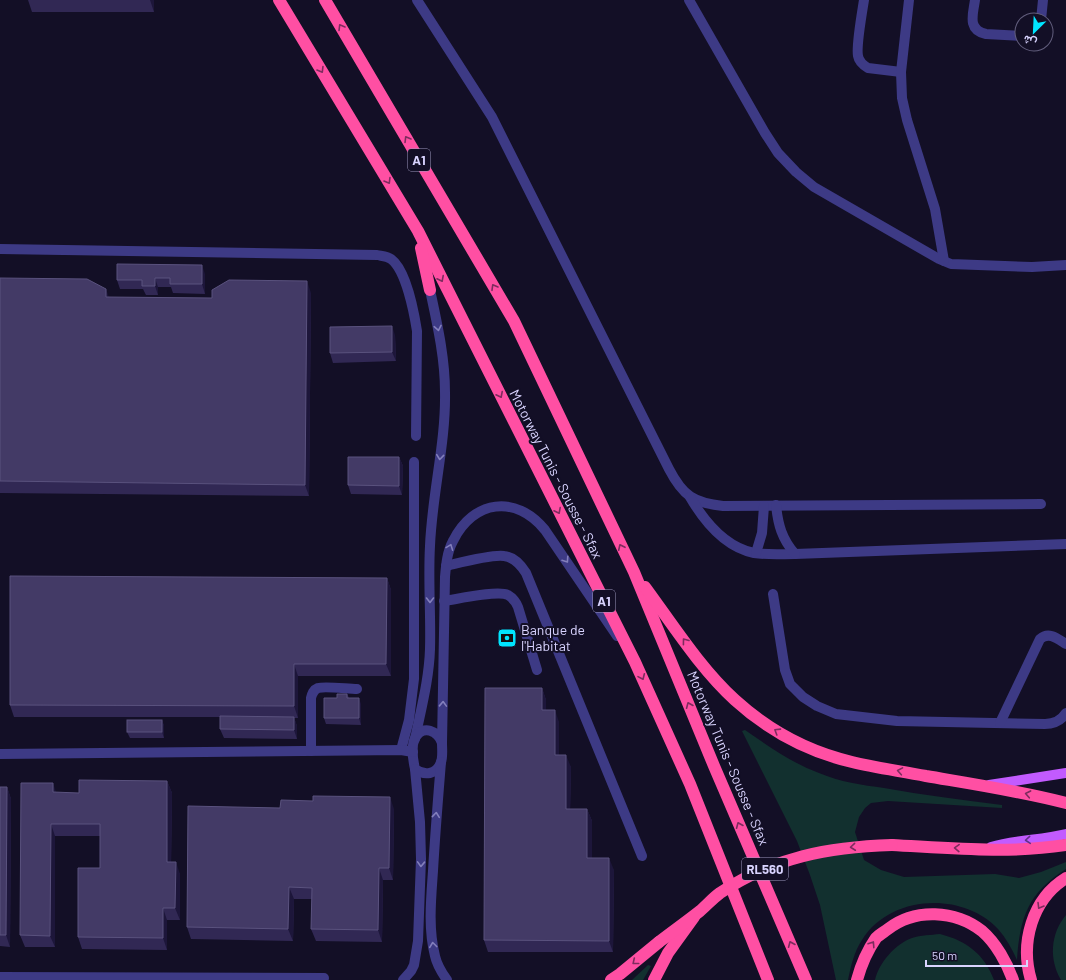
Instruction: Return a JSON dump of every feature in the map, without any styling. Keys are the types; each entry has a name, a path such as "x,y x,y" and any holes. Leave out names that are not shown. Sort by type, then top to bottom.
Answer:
{"highway":[{"name":"Motorway Tunis - Sousse - Sfax","path":"279,0 418,231 635,662 690,784 768,980"},
{"name":"Motorway Tunis - Sousse - Sfax","path":"324,0 514,321 634,572 714,766 806,980"},
{"path":"418,231 430,290"},
{"path":"634,572 712,677 723,689 751,713 783,735 817,751 852,762 1066,802"},
{"path":"984,849 1015,850 1066,845"},
{"name":"RL560","path":"611,980 699,911 719,893 745,878 772,866 828,850 858,846 984,849"},
{"path":"1031,980 1027,959 1027,945 1032,920 1045,898 1053,888 1066,878"},
{"path":"654,980 668,953 699,911"},
{"path":"857,980 868,951 877,937 903,919 915,915 926,914 949,916 961,920 982,932 998,951 1013,980"}],"main road":[{"path":"983,786 1066,773"},
{"path":"984,849 1008,843 1066,834"}],"street":[{"path":"417,0 492,116 677,485 690,497 707,522 718,533 742,550 756,553 794,554 1066,544"},
{"path":"689,0 778,153 796,172 814,187 944,261 958,265 1066,265"},
{"path":"864,0 858,59 868,68 901,72"},
{"path":"909,0 901,72 902,98 909,128 935,209 944,261"},
{"path":"975,0 972,24 975,29 980,33 1014,36"},
{"path":"1042,12 1043,0"},
{"path":"0,249 369,254 390,257 398,264 403,276 416,322 416,436"},
{"path":"403,980 414,965 418,942 421,859 420,822 413,752 424,698 430,650 430,545 439,470 445,391 442,350 430,290"},
{"path":"401,750 409,720 414,679 414,462"},
{"path":"690,497 706,504 723,506 1041,504"},
{"path":"776,505 781,532 784,540 794,554"},
{"path":"756,553 762,533 764,506"},
{"path":"447,980 435,958 432,943 431,905 435,827 442,762 444,601 446,566 448,552 452,542 462,526 475,513 491,507 508,507 525,512 533,517 545,530 635,662"},
{"path":"413,544 430,545"},
{"path":"446,566 495,556 504,556 513,559 521,565 526,573 642,856"},
{"path":"444,601 498,593 508,595 516,602 537,670"},
{"path":"773,594 787,678 796,690 817,706 836,714 897,721 1052,724 1058,721 1066,713"},
{"path":"1000,723 1040,639 1044,635 1048,634 1066,644"},
{"path":"310,751 312,694 314,690 323,688 357,689"},
{"path":"415,739 418,735 427,731 437,734 442,743"},
{"path":"0,754 401,750 413,752"},
{"path":"415,770 420,773 430,774 438,768 442,762"},
{"path":"0,977 324,978"}],"green space":[{"path":"745,730 790,759 809,769 835,779 913,793 1002,805 1002,808 888,801 871,803 865,808 859,817 855,832 864,860 881,870 904,877 995,874 1019,878 1041,872 1066,862 1066,869 1043,887 1028,907 1018,945 1017,960 1001,932 983,917 966,908 947,904 927,903 908,907 890,914 874,925 857,949 848,980 836,980 820,905 810,875 797,841 742,731"},
{"path":"1066,915 1066,980 1061,980 1054,964 1053,947 1057,930"},
{"path":"940,934 958,940 973,950 985,963 994,980 875,980 880,967 894,949 915,937"},
{"path":"648,965 651,966 643,980 632,980"}],"building":[{"path":"117,264 202,265 202,284 170,284 170,278 155,278 155,286 142,286 142,280 117,280"},
{"path":"0,278 87,279 106,289 106,297 212,298 212,290 229,280 307,281 305,485 0,481"},
{"path":"392,326 392,352 330,353 330,327"},
{"path":"348,457 399,457 399,486 348,485"},
{"path":"10,576 387,578 386,664 294,664 294,706 10,705"},
{"path":"485,688 542,688 542,710 555,710 555,755 566,755 566,809 587,809 587,858 609,858 609,941 484,940"},
{"path":"337,694 347,694 347,698 359,698 359,718 324,718 324,698 337,698"},
{"path":"220,716 294,717 294,730 220,729"},
{"path":"127,720 162,720 162,732 127,732"},
{"path":"79,780 167,781 167,862 176,862 175,908 163,908 163,938 78,937 78,868 100,868 100,824 51,824 50,936 20,935 21,783 53,783 53,792 79,793"},
{"path":"0,787 7,787 6,935 0,935"},
{"path":"313,796 390,797 389,868 379,868 378,930 311,929 312,888 289,887 288,929 187,927 188,806 280,808 281,800 313,801"}],"place":[{"name":"Banque de l'Habitat","path":"507,638"}]}
